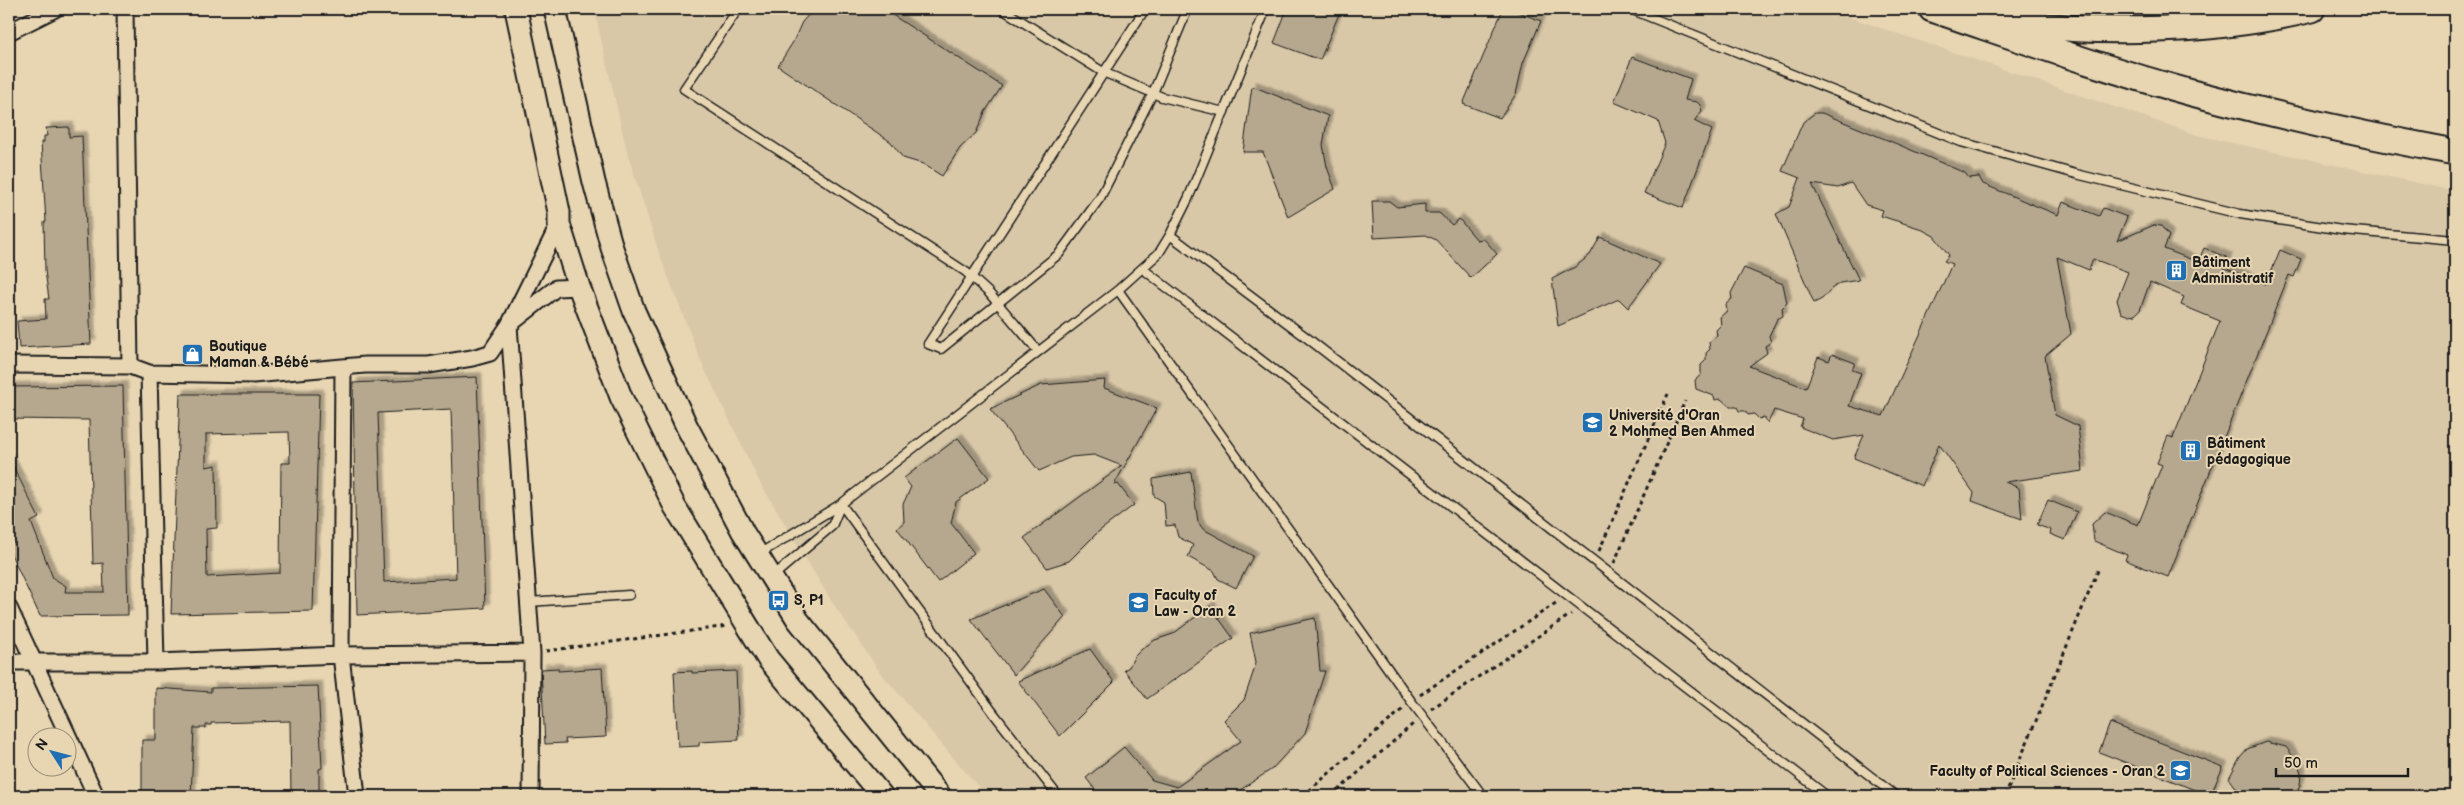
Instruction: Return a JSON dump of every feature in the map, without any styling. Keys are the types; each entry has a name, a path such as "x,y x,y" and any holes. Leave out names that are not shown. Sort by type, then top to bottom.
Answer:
{"highway":[{"path":"1932,9 2103,66 2192,92 2386,139 2455,152"},
{"path":"1943,9 2031,24 2136,29 2229,24 2312,9"}],"main road":[{"path":"516,9 559,212 559,224 579,287 621,397 674,507 768,659 882,796"},
{"path":"555,9 594,182 612,248 634,311 687,427 742,532 798,620 940,796"}],"street":[{"path":"9,32 55,9"},
{"path":"125,9 130,366"},
{"path":"9,365 130,366 149,373 252,375 343,367 430,365 472,358 490,353 509,325 559,224"},
{"path":"509,325 556,288 579,287"},
{"path":"509,325 532,653 531,796"},
{"path":"343,367 341,655 357,796"},
{"path":"149,373 156,662"},
{"path":"9,608 96,796"},
{"path":"9,662 156,662 341,655 532,653"}],"lane":[{"path":"738,9 684,89 971,277 999,304 1038,351"},
{"path":"1002,9 1104,72 1152,93 1224,112"},
{"path":"1145,9 928,344 941,349 1059,254 1100,198 1152,93 1186,13 1186,9"},
{"path":"758,555 841,504 1118,290 1159,253 1188,199 1266,9"},
{"path":"1630,9 1970,144 2076,174 2240,214 2342,230 2455,240"},
{"path":"1170,235 1306,337 1896,796"},
{"path":"1143,269 1827,796"},
{"path":"1118,290 1411,701 1483,796"},
{"path":"772,578 832,526 841,504"},
{"path":"841,504 995,715 1058,796"},
{"path":"529,602 629,594"}],"path":[{"path":"1594,561 1668,394"},
{"path":"1610,573 1685,401"},
{"path":"2005,796 2099,568"},
{"path":"1303,796 1411,701 1566,595"},
{"path":"1332,796 1422,716 1582,607"},
{"path":"532,653 746,624"}],"shaded area":[{"name":"Université d'Oran 2 Mohmed Ben Ahmed","path":"594,9 1825,9 2201,136 2455,191 2455,796 986,796 880,672 830,599 759,481 702,364 660,256 627,152"}],"building":[{"path":"814,9 883,9 1002,86 985,112 976,133 960,148 942,176 923,164 903,158 891,142 778,66 793,42 802,22"},
{"path":"1287,9 1341,9 1320,60 1274,43"},
{"path":"1503,9 1510,9 1541,21 1523,63 1516,94 1500,118 1463,104"},
{"path":"1632,57 1691,79 1685,100 1697,102 1700,105 1702,111 1694,121 1712,130 1683,208 1644,193 1665,143 1658,121 1614,102"},
{"path":"1252,86 1328,116 1323,145 1327,167 1335,189 1288,217 1263,152 1243,152"},
{"path":"1815,113 1822,113 1897,144 1965,173 1969,178 1979,177 1983,184 2058,215 2063,202 2099,216 2103,208 2127,217 2117,241 2154,225 2161,226 2169,236 2164,249 2198,262 2204,248 2228,258 2224,268 2266,284 2280,250 2301,259 2294,277 2289,275 2168,577 2125,560 2127,555 2094,541 2092,524 2105,512 2138,525 2162,465 2157,463 2168,436 2173,438 2220,321 2181,305 2184,297 2150,282 2140,310 2135,315 2129,316 2121,313 2117,300 2128,272 2093,259 2089,270 2057,257 2071,334 2045,356 2055,415 2078,426 2083,471 2005,482 2019,488 2022,519 1972,501 1974,493 1939,444 1922,486 1854,458 1864,435 1833,440 1800,427 1803,419 1774,410 1768,423 1764,417 1759,419 1754,414 1748,415 1745,411 1739,411 1737,407 1730,407 1721,399 1715,400 1714,396 1696,389 1695,380 1701,375 1701,365 1706,360 1706,353 1710,349 1709,342 1717,336 1716,330 1721,325 1720,317 1727,311 1726,304 1732,299 1731,293 1744,268 1783,284 1787,303 1782,308 1783,316 1777,319 1769,336 1771,342 1765,346 1767,353 1749,366 1806,388 1818,357 1829,361 1832,354 1855,363 1852,370 1861,373 1849,406 1883,416 1952,264 1944,261 1949,255 1934,236 1919,228 1881,216 1883,210 1866,205 1851,183 1838,188 1812,184 1859,280 1840,283 1822,299 1814,303 1776,214 1789,207 1800,178 1782,171 1803,122"},
{"path":"69,127 69,137 82,136 91,344 19,348 17,321 46,319 45,299 49,299 45,271 44,222 46,222 41,142 44,142 44,136 47,136 46,128"},
{"path":"1372,201 1389,201 1397,207 1425,204 1425,213 1439,213 1452,225 1459,219 1477,240 1484,239 1497,254 1471,278 1436,240 1426,235 1374,238"},
{"path":"1600,237 1660,264 1628,308 1619,299 1558,326 1552,279 1575,267 1590,255"},
{"path":"477,377 485,608 357,615 353,383","holes":["451,409 456,578 384,582 378,413"]},
{"path":"1105,380 1104,388 1157,408 1114,485 1118,484 1134,505 1098,532 1069,561 1047,568 1024,538 1122,466 1094,455 1071,457 1039,471 990,409 1041,385"},
{"path":"123,386 128,615 40,616 9,550 9,546 14,543 9,532 9,458 39,518 31,522 53,578 66,586 65,592 104,592 103,563 93,564 89,420 9,419 9,387"},
{"path":"180,394 319,394 313,611 171,614","holes":["289,432 290,463 281,463 280,573 207,577 206,529 217,528 216,465 206,467 206,434"]},
{"path":"958,438 989,478 956,502 951,523 974,553 938,582 897,528 904,522 903,504 911,487 904,478"},
{"path":"1191,472 1198,522 1203,529 1253,556 1236,588 1218,579 1214,571 1188,557 1193,545 1178,537 1175,525 1166,526 1164,502 1154,496 1153,479"},
{"path":"2048,500 2077,512 2065,540 2050,534 2051,530 2037,525"},
{"path":"1044,589 1065,617 1014,675 971,619"},
{"path":"1210,606 1233,638 1147,699 1124,670 1129,667 1134,657 1142,649 1155,640 1173,634"},
{"path":"1315,618 1320,671 1325,671 1305,733 1272,769 1231,796 1100,796 1086,778 1124,747 1152,780 1177,787 1241,741 1224,720 1244,700 1253,673 1256,662 1250,633"},
{"path":"1090,649 1114,682 1060,736 1018,681"},
{"path":"558,668 558,671 602,668 606,737 565,739 566,743 545,744 541,669"},
{"path":"692,671 692,673 736,671 739,740 699,742 699,746 678,747 674,672"},
{"path":"318,686 322,768 319,769 319,796 291,796 290,721 211,723 211,725 206,725 206,728 194,728 191,796 142,796 142,740 156,740 156,688 211,692 211,688"},
{"path":"2110,723 2223,767 2210,796 2099,752"},
{"path":"2266,742 2286,747 2298,763 2301,773 2300,785 2294,796 2242,796 2229,778 2240,757 2247,749"}],"place":[{"name":"Bâtiment Administratif","path":"2176,270"},
{"name":"Boutique Maman & Bébé","path":"193,354"},
{"name":"Université d'Oran 2 Mohmed Ben Ahmed","path":"1593,423"},
{"name":"Bâtiment pédagogique","path":"2191,451"},
{"name":"S, P1","path":"778,600"},
{"name":"Faculty of Law - Oran 2","path":"1138,603"},
{"name":"Faculty of Political Sciences - Oran 2","path":"2181,771"}]}
